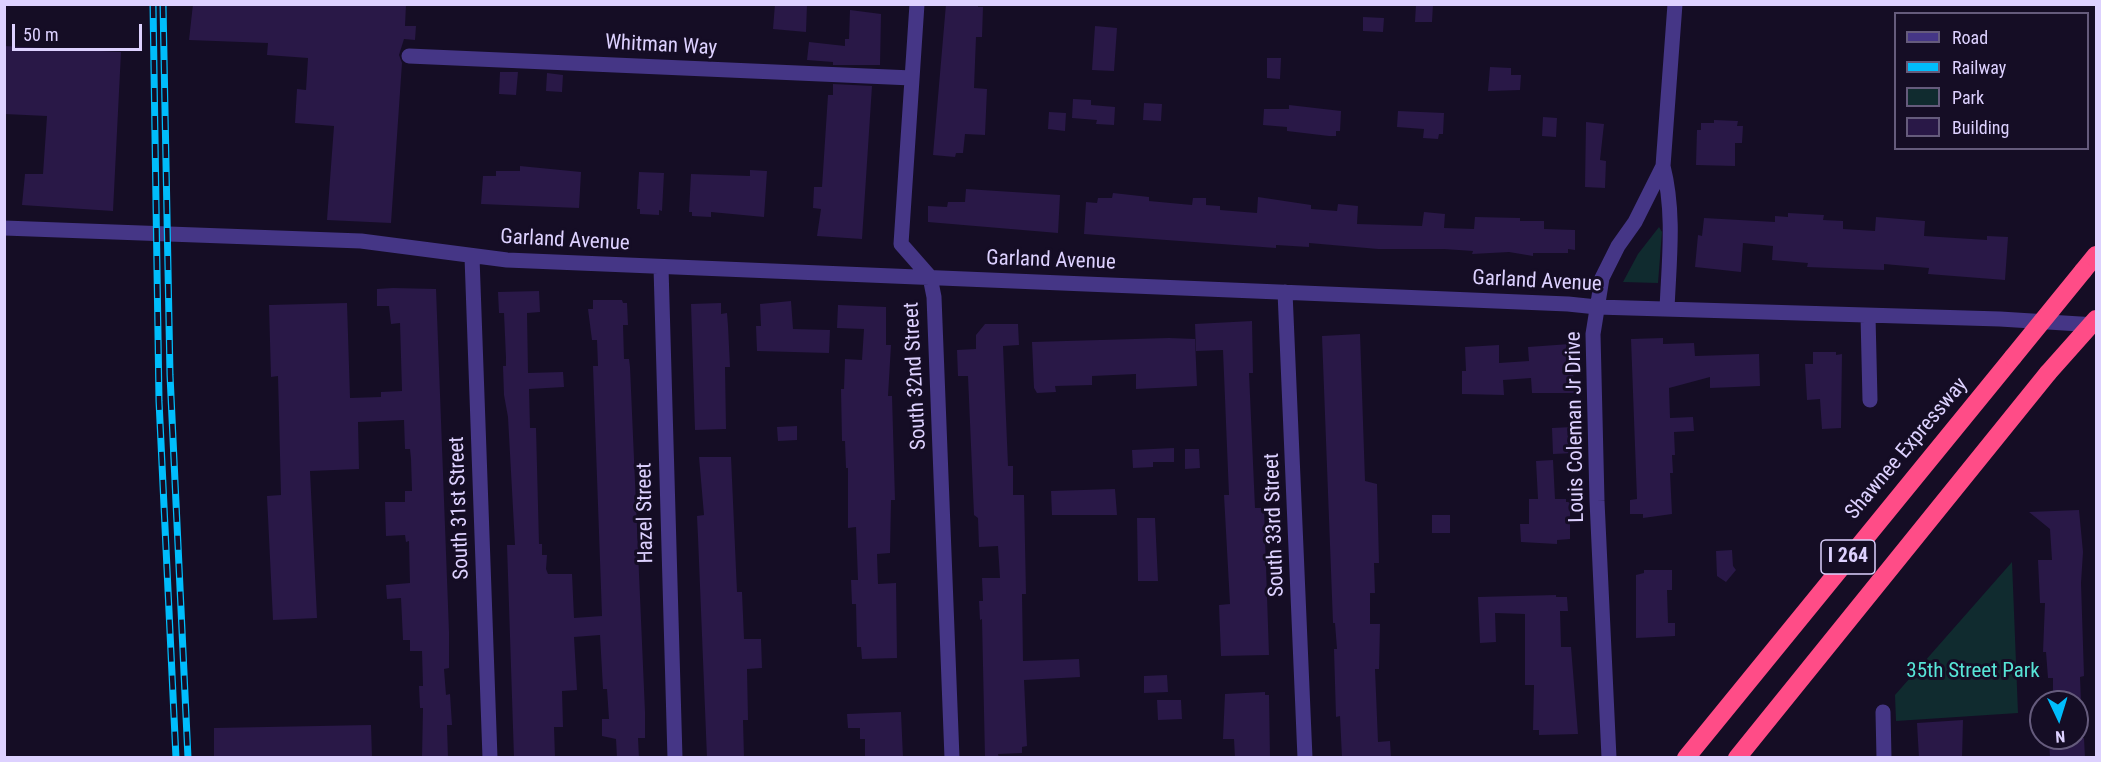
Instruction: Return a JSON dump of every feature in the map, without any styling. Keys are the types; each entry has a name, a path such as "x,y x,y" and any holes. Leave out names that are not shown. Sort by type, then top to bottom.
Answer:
{"highway":[{"name":"Shawnee Expressway","path":"1686,758 2097,255"},
{"name":"I 264","path":"1737,758 2048,373 2097,318"}],"street":[{"name":"South 32nd Street","path":"917,4 901,244 930,277 934,305 952,758"},
{"name":"Louis Coleman Jr Drive","path":"1610,758 1597,491 1593,334 1602,278 1618,246 1635,222 1663,166 1675,4"},
{"name":"Whitman Way","path":"409,56 912,78"},
{"path":"1663,166 1670,194 1671,211 1667,309"},
{"name":"Garland Avenue","path":"4,228 361,241 472,256 661,267 1597,307 2097,325"},
{"name":"South 31st Street","path":"472,256 490,758"},
{"name":"Hazel Street","path":"661,267 675,758"},
{"name":"South 33rd Street","path":"1285,292 1305,758"},
{"path":"1868,316 1870,400"},
{"path":"1883,712 1884,758"}],"green space":[{"path":"1659,227 1662,232 1658,283 1623,282 1638,254"},
{"name":"35th Street Park","path":"2012,562 2018,713 1896,721 1895,695"}],"building":[{"path":"193,4 406,4 405,26 416,26 415,40 404,39 399,55 402,63 391,223 327,220 334,126 295,123 297,89 306,90 308,58 267,55 268,43 189,40"},
{"path":"775,4 807,4 806,32 773,29"},
{"path":"946,4 978,4 978,7 983,7 982,37 976,37 974,88 987,89 985,135 965,134 963,153 956,153 955,157 933,155"},
{"path":"1416,4 1433,4 1432,22 1415,22"},
{"path":"850,10 881,14 880,65 833,65 833,62 807,60 809,42 845,46 845,39 849,39"},
{"path":"1363,17 1384,18 1383,32 1363,31"},
{"path":"1095,26 1117,28 1114,71 1092,70"},
{"path":"4,46 121,52 113,211 22,205 25,174 43,174 47,116 4,114"},
{"path":"1267,58 1281,58 1280,79 1267,78"},
{"path":"1490,67 1511,68 1511,75 1521,75 1520,90 1488,91"},
{"path":"500,72 518,72 516,95 499,94"},
{"path":"547,73 563,75 562,92 546,91"},
{"path":"833,84 872,86 862,239 817,236 821,209 813,208 814,187 822,187 828,95 833,95"},
{"path":"1073,99 1091,100 1091,105 1115,107 1114,125 1096,124 1097,120 1072,118"},
{"path":"1144,103 1162,104 1161,121 1143,120"},
{"path":"1289,105 1341,111 1340,131 1336,131 1336,136 1329,136 1287,131 1287,127 1263,125 1264,109 1289,109"},
{"path":"1398,111 1444,113 1443,134 1439,134 1438,139 1423,138 1424,129 1397,127"},
{"path":"1049,112 1066,113 1065,131 1048,129"},
{"path":"1543,117 1557,118 1556,137 1542,136"},
{"path":"1714,120 1738,121 1737,126 1743,126 1742,143 1735,143 1735,166 1696,165 1697,130 1701,130 1701,123 1714,123"},
{"path":"1586,122 1604,124 1600,160 1606,161 1605,188 1585,187"},
{"path":"520,166 581,172 579,208 481,204 483,176 496,176 496,171 520,171"},
{"path":"750,170 767,171 764,217 711,212 711,217 692,216 692,212 689,212 691,174 750,176"},
{"path":"639,172 664,173 662,211 659,210 659,215 640,214 640,209 637,209"},
{"path":"966,189 1060,195 1058,233 928,222 928,206 947,207 948,202 965,202"},
{"path":"1113,193 1149,197 1149,201 1192,205 1193,198 1206,198 1206,205 1220,206 1220,210 1257,213 1258,197 1311,205 1311,209 1337,211 1338,204 1358,206 1357,224 1422,226 1424,212 1445,214 1444,228 1474,229 1475,217 1520,218 1520,221 1544,221 1544,229 1575,230 1575,250 1568,249 1568,253 1533,253 1533,256 1509,252 1472,254 1473,251 1378,249 1309,243 1309,247 1276,245 1276,248 1084,234 1086,202 1097,203 1098,198 1112,198"},
{"path":"1788,213 1824,215 1823,220 1843,221 1843,229 1875,231 1876,217 1925,221 1924,236 1987,240 1987,236 2008,237 2005,280 1928,274 1929,268 1884,264 1884,270 1807,267 1808,263 1772,260 1773,246 1743,243 1741,272 1695,267 1698,235 1702,236 1704,218 1775,222 1775,216 1788,217"},
{"path":"377,289 436,289 449,632 449,668 444,669 446,695 450,694 452,725 447,725 448,758 422,758 423,708 420,708 419,686 423,686 422,651 410,651 410,640 403,640 401,598 387,599 386,585 410,583 409,541 406,542 405,535 386,536 385,502 405,502 405,491 412,491 410,449 405,449 404,420 358,422 359,469 310,471 317,618 273,620 267,496 281,495 278,376 271,377 269,305 347,303 350,398 381,397 381,392 402,391 400,323 391,324 389,306 377,306"},
{"path":"539,291 540,312 527,313 528,373 563,372 564,387 529,389 530,428 536,428 539,544 542,544 542,555 547,555 548,574 572,574 574,618 602,616 593,366 598,366 597,340 592,340 588,309 593,309 593,300 622,300 623,303 627,303 628,325 623,325 624,359 629,359 630,367 645,712 645,738 638,738 639,758 617,758 616,739 602,736 602,719 609,719 607,689 603,689 600,635 574,637 577,690 562,691 563,727 554,727 555,758 514,758 507,545 515,545 508,417 504,395 503,366 506,366 506,358 504,313 499,313 498,292"},
{"path":"791,301 793,329 830,330 829,353 757,351 756,326 761,326 760,304"},
{"path":"721,303 721,314 727,313 730,367 725,367 726,429 695,430 691,304"},
{"path":"838,305 886,307 886,345 891,345 888,396 892,396 895,500 891,500 890,553 877,554 878,584 896,583 897,658 862,659 861,647 857,647 856,604 852,604 851,580 858,580 856,527 848,528 848,468 846,468 845,441 842,441 841,389 844,389 845,359 862,360 864,329 837,328"},
{"path":"1252,321 1253,373 1249,373 1255,508 1264,508 1269,655 1221,656 1219,605 1230,604 1224,495 1229,495 1223,350 1196,351 1195,324"},
{"path":"985,324 1018,324 1019,345 1003,346 1008,466 1013,466 1013,495 1024,495 1026,594 1022,594 1023,661 1079,659 1080,677 1024,680 1027,746 1022,747 1022,753 998,754 999,758 985,758 982,619 980,620 979,601 983,601 982,578 1000,578 998,546 979,547 978,518 974,515 968,376 958,376 957,350 976,349 976,335"},
{"path":"1360,334 1365,481 1377,484 1379,563 1374,563 1375,593 1370,593 1370,624 1380,624 1379,669 1375,669 1378,742 1390,741 1391,758 1342,758 1340,716 1336,717 1334,649 1337,649 1335,623 1333,623 1322,336"},
{"path":"1663,338 1663,344 1694,343 1695,356 1759,354 1760,386 1710,388 1710,377 1669,388 1670,418 1693,417 1694,431 1674,432 1675,455 1672,455 1673,473 1670,473 1672,514 1643,518 1643,514 1630,514 1630,500 1637,499 1631,339"},
{"path":"1195,339 1197,386 1136,389 1136,374 1092,376 1092,385 1055,386 1056,392 1037,393 1034,388 1032,342"},
{"path":"1570,344 1575,393 1532,393 1531,378 1503,380 1504,395 1462,394 1462,371 1466,371 1465,347 1499,345 1499,363 1529,361 1528,347"},
{"path":"1813,352 1842,354 1841,428 1822,429 1820,399 1807,400 1805,364 1813,364"},
{"path":"797,426 797,440 778,441 777,427"},
{"path":"1573,427 1573,430 1578,430 1579,449 1574,449 1574,453 1553,454 1552,428"},
{"path":"1174,448 1174,462 1153,462 1153,467 1133,468 1132,450"},
{"path":"1185,449 1199,449 1200,468 1185,469"},
{"path":"699,457 731,457 737,592 742,592 744,639 761,639 762,668 747,669 748,720 743,720 744,758 707,758 697,516 704,515"},
{"path":"1553,460 1555,499 1566,499 1566,502 1570,502 1570,539 1557,540 1557,544 1521,542 1520,524 1529,524 1529,499 1538,499 1536,461"},
{"path":"1115,489 1117,515 1052,515 1051,491"},
{"path":"2079,510 2083,552 2081,583 2084,676 2080,677 2081,690 2053,690 2053,678 2048,678 2046,652 2043,652 2045,603 2040,603 2038,560 2052,560 2050,529 2029,512"},
{"path":"1432,515 1450,515 1450,533 1432,533"},
{"path":"1137,518 1155,518 1158,581 1138,581"},
{"path":"1732,550 1733,566 1736,570 1726,582 1717,576 1716,551"},
{"path":"1644,570 1672,570 1672,590 1667,590 1668,623 1675,623 1675,636 1636,638 1636,575 1644,573"},
{"path":"1556,595 1556,597 1567,597 1568,611 1560,611 1561,647 1571,647 1578,734 1539,735 1539,730 1533,730 1534,685 1525,685 1525,614 1495,613 1496,642 1480,643 1478,597"},
{"path":"1167,675 1168,692 1144,693 1144,676"},
{"path":"1265,692 1265,695 1269,695 1270,758 1235,758 1234,739 1223,739 1225,694"},
{"path":"1157,700 1181,700 1182,719 1158,720"},
{"path":"901,712 903,758 865,758 865,739 860,739 860,728 848,728 847,714"},
{"path":"1963,720 1962,758 1919,758 1917,723"},
{"path":"371,725 372,758 214,758 214,728"},
{"path":"2050,750 2085,750 2085,758 2050,758"}],"railway":[{"path":"153,4 159,401 176,758"},
{"path":"163,4 170,375 188,758"}]}
